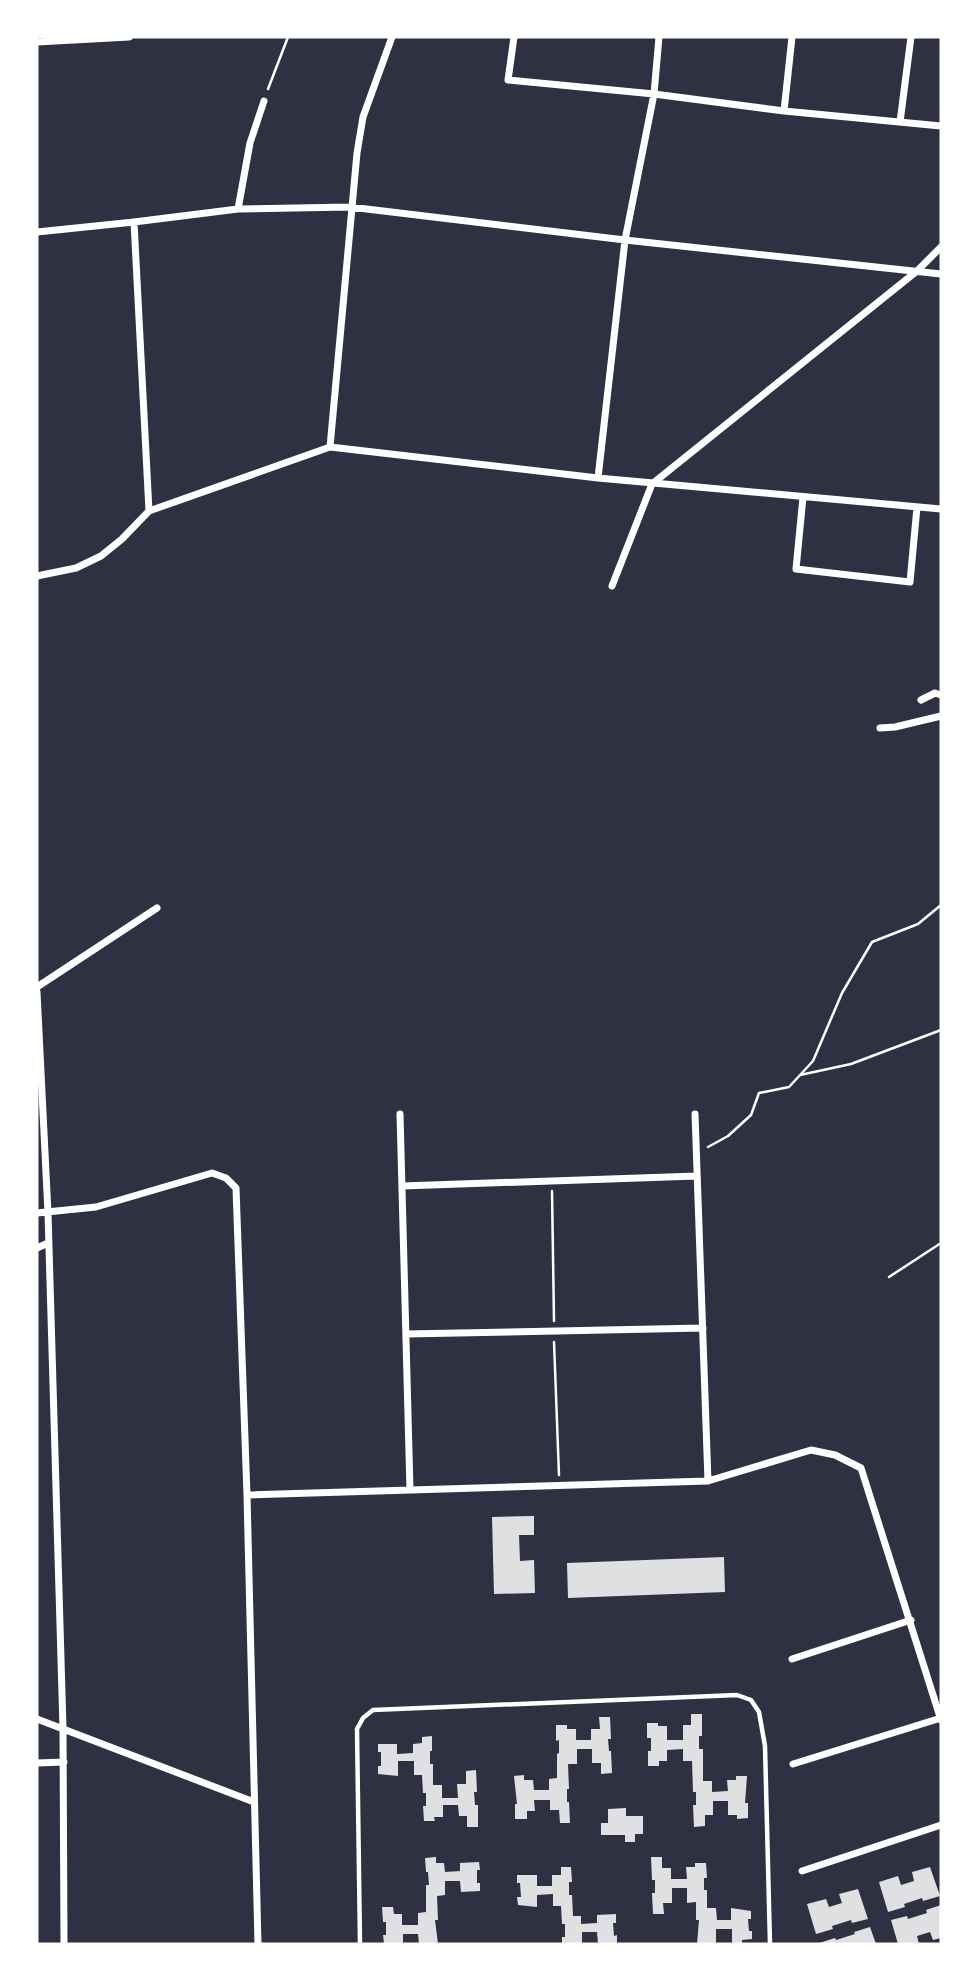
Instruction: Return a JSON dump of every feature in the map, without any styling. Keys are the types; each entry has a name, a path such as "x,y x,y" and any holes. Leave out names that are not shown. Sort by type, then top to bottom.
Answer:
{"street":[{"path":"37,42 129,37"},
{"path":"330,447 356,153 363,117 392,37"},
{"path":"514,37 508,80 941,126"},
{"path":"598,478 625,240 653,94 659,37"},
{"path":"784,111 792,37"},
{"path":"900,122 911,37"},
{"path":"238,209 250,143 264,101"},
{"path":"37,232 238,209 350,207 941,274"},
{"path":"134,222 149,511"},
{"path":"612,586 652,484 917,271 941,247"},
{"path":"37,576 76,568 101,556 149,511 330,447 652,484 941,509"},
{"path":"803,497 796,569 910,582 917,507"},
{"path":"921,700 934,693 941,695"},
{"path":"880,728 941,716"},
{"path":"64,1944 64,1762 48,1213 37,989 157,908"},
{"path":"400,1114 410,1490"},
{"path":"695,1114 708,1481"},
{"path":"37,1213 96,1207 212,1173 226,1178 236,1188 258,1944"},
{"path":"402,1186 697,1177"},
{"path":"37,1248 48,1242"},
{"path":"406,1334 703,1328"},
{"path":"247,1495 708,1481 811,1450 835,1455 861,1468 941,1719 793,1765"},
{"path":"792,1658 911,1620"},
{"path":"37,1719 254,1802"},
{"path":"37,1763 64,1762"},
{"path":"802,1871 941,1825"}],"lane":[{"path":"360,1944 357,1729 363,1718 373,1710 737,1695 751,1700 759,1712 765,1746 769,1944"}],"path":[{"path":"264,101 288,37"},
{"path":"696,1153 728,1136 751,1115 759,1093 789,1087 813,1062 842,993 872,942 918,923 941,905"},
{"path":"800,1075 851,1065 941,1031"},
{"path":"889,1277 941,1243"}],"building":[{"path":"534,1516 534,1535 519,1535 520,1561 534,1560 535,1593 494,1594 492,1517"},
{"path":"724,1557 725,1592 568,1598 567,1563"},
{"path":"691,1714 702,1714 699,1749 703,1749 703,1781 712,1781 712,1792 728,1791 727,1780 736,1780 736,1776 747,1776 745,1803 748,1803 748,1818 737,1819 737,1815 728,1815 728,1801 713,1801 713,1815 705,1815 705,1826 694,1827 693,1805 696,1805 696,1792 693,1792 692,1761 683,1761 683,1749 667,1750 667,1761 659,1761 659,1766 648,1766 651,1738 647,1738 647,1723 667,1726 667,1740 683,1740 683,1725 691,1725"},
{"path":"599,1717 610,1717 611,1739 608,1739 612,1773 601,1774 601,1763 592,1763 592,1749 577,1749 577,1764 568,1764 567,1802 570,1823 560,1823 559,1810 550,1810 550,1800 534,1800 535,1811 527,1811 527,1819 515,1819 517,1804 514,1776 524,1775 524,1780 533,1780 534,1790 549,1790 549,1779 557,1778 559,1740 556,1741 556,1725 567,1725 567,1729 576,1729 576,1740 591,1740 591,1729 600,1729"},
{"path":"432,1736 430,1764 433,1764 433,1785 442,1785 442,1798 458,1798 457,1784 466,1784 466,1771 476,1770 477,1792 474,1792 475,1805 478,1805 478,1827 467,1827 467,1816 459,1816 458,1805 443,1805 443,1817 434,1817 435,1821 424,1821 426,1793 423,1793 422,1775 414,1775 414,1761 398,1761 398,1776 378,1774 381,1752 378,1752 378,1744 397,1744 397,1754 413,1753 413,1744 422,1743 422,1737"},
{"path":"626,1808 626,1816 643,1816 643,1834 635,1834 635,1842 625,1842 625,1835 601,1835 601,1823 608,1823 608,1809"},
{"path":"436,1857 436,1863 444,1863 445,1872 460,1871 460,1863 479,1862 477,1883 480,1883 480,1891 461,1892 460,1881 445,1881 445,1895 437,1896 438,1920 435,1920 438,1944 419,1944 418,1934 403,1934 403,1944 384,1944 386,1922 383,1922 382,1907 393,1907 394,1914 402,1914 402,1925 418,1925 418,1913 426,1912 426,1885 429,1885 425,1858"},
{"path":"651,1857 662,1857 662,1868 671,1868 671,1879 687,1879 686,1867 695,1867 695,1863 706,1863 707,1878 704,1878 704,1890 707,1890 707,1908 716,1908 717,1920 731,1920 731,1908 751,1911 751,1919 748,1919 752,1939 732,1943 732,1929 716,1929 716,1944 697,1944 699,1920 696,1920 696,1902 687,1903 687,1888 672,1888 672,1903 663,1903 664,1914 653,1914 652,1893 655,1893 655,1880 652,1880"},
{"path":"561,1867 571,1867 569,1895 572,1895 573,1916 581,1916 581,1924 597,1923 597,1915 616,1914 616,1923 613,1923 617,1943 598,1944 597,1932 582,1932 582,1944 562,1944 565,1924 562,1924 561,1906 553,1906 553,1894 537,1895 537,1907 518,1905 517,1897 521,1897 517,1875 537,1875 537,1886 552,1886 552,1875 561,1875"},
{"path":"930,1867 940,1896 923,1901 922,1898 888,1912 879,1882 898,1876 901,1885 914,1881 912,1872"},
{"path":"858,1889 868,1919 852,1923 851,1920 816,1934 807,1904 826,1899 829,1907 842,1903 839,1894"},
{"path":"941,1905 941,1938 933,1940 930,1932 917,1936 919,1944 898,1944 891,1920 907,1916 908,1919"},
{"path":"870,1927 876,1944 816,1944 835,1938 836,1940"}]}
